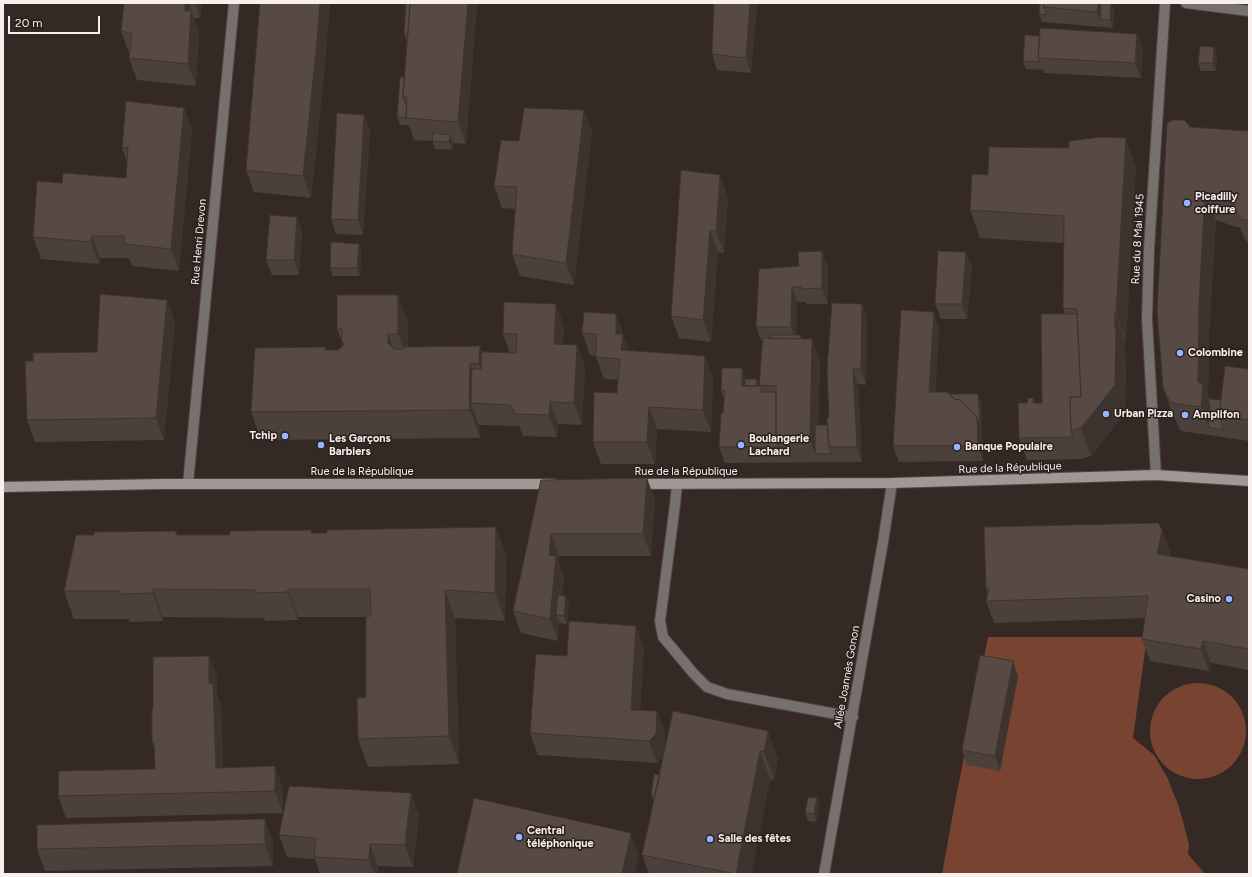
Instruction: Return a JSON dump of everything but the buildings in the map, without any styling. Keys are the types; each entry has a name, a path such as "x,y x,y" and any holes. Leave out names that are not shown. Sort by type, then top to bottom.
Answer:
{"main road":[{"name":"Rue de la République","path":"625,484 892,483 1156,475 1249,481"},
{"name":"Rue de la République","path":"3,487 188,484 562,484"}],"street":[{"name":"Rue Henri Drevon","path":"188,484 234,3"},
{"name":"Rue du 8 Mai 1945","path":"1156,475 1148,311 1149,249 1165,3"},
{"path":"1186,3 1249,11"},
{"name":"Allée Joannès Gonon","path":"824,874 883,542 892,483"},
{"path":"677,484 660,621 663,637 707,687 727,694 852,718"}],"shaded area":[{"path":"988,637 1147,637 1133,738 1154,755 1167,777 1179,807 1189,844 1188,854 1205,874 942,874"},
{"path":"1198,683 1216,687 1232,697 1242,713 1246,731 1242,749 1232,765 1216,775 1198,779 1180,775 1164,765 1154,749 1150,731 1154,713 1164,697 1180,687"}],"place":[{"name":"Picadilly coiffure","path":"1187,203"},
{"name":"Colombine","path":"1180,353"},
{"name":"Urban Pizza","path":"1106,414"},
{"name":"Amplifon","path":"1185,415"},
{"name":"Tchip","path":"285,436"},
{"name":"Les Garçons Barbiers","path":"321,445"},
{"name":"Boulangerie Lachard","path":"741,445"},
{"name":"Banque Populaire","path":"957,447"},
{"name":"Casino","path":"1229,599"},
{"name":"Central téléphonique","path":"519,837"},
{"name":"Salle des fêtes","path":"710,839"}]}
